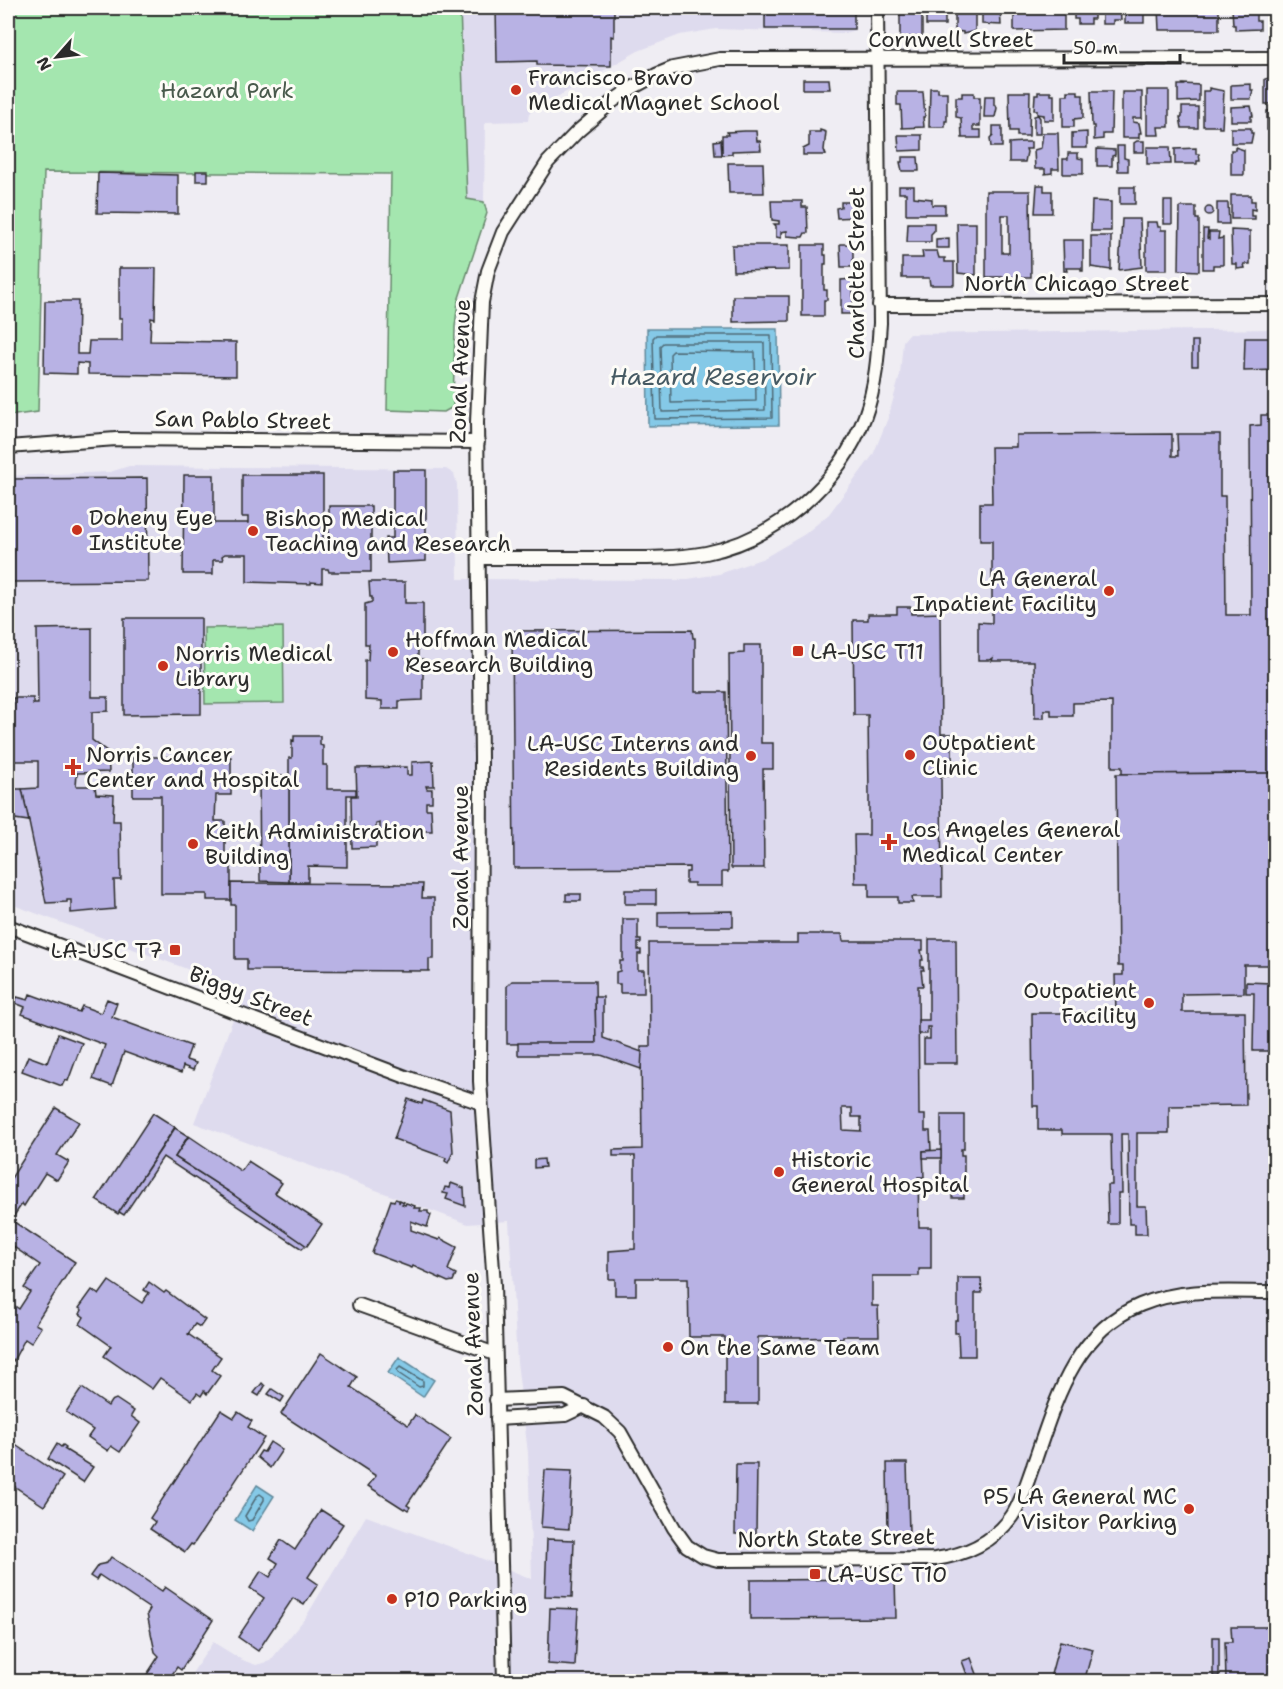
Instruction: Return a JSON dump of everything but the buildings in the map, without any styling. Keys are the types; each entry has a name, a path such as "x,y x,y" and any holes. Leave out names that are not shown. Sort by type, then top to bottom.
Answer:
{"street":[{"name":"Charlotte Street","path":"479,558 665,558 687,556 727,547 774,525 815,492 835,470 865,417 877,362 880,323 877,8"},
{"name":"Cornwell Street","path":"632,88 673,68 720,59 1275,58"},
{"name":"Zonal Avenue","path":"504,1682 494,1285 481,1103 478,442 482,302 488,271 498,243 524,196 548,162 577,132 632,88"},
{"name":"North Chicago Street","path":"879,305 1275,304"},
{"name":"San Pablo Street","path":"8,447 116,440 478,442"},
{"name":"Biggy Street","path":"8,926 406,1077 481,1103"},
{"name":"North State Street","path":"496,1400 564,1397 604,1417 620,1432 674,1528 687,1546 703,1556 718,1560 935,1559 954,1556 974,1548 996,1534 1012,1515 1023,1493 1057,1398 1079,1354 1097,1334 1139,1305 1163,1297 1205,1292 1275,1292"},
{"path":"359,1305 495,1354"},
{"path":"497,1419 565,1415 584,1406"}],"shaded area":[{"name":"Francisco Bravo Medical Magnet School","path":"460,8 855,8 855,30 845,33 716,29 680,35 638,51 529,113 528,121 485,122 484,202 467,199"},
{"name":"Los Angeles General Medical Center","path":"1275,329 1275,1681 187,1681 213,1642 242,1660 256,1665 270,1661 306,1617 366,1516 532,1579 528,1453 517,1362 509,1221 468,1224 194,1123 244,990 8,903 8,476 110,472 129,466 446,469 454,474 457,484 458,579 682,580 719,574 764,558 805,534 829,514 873,455 888,418 900,375 903,341 909,334"}],"green space":[{"name":"Hazard Park","path":"8,8 460,8 467,199 484,202 487,213 458,301 453,407 444,412 387,410 391,174 44,172 38,412 8,416"},
{"path":"283,627 284,703 205,704 204,628"}],"water":[{"name":"Hazard Reservoir","path":"647,329 778,329 779,425 648,426"},
{"path":"399,1357 434,1380 423,1397 388,1373"},
{"path":"257,1485 274,1496 252,1531 235,1520"}],"place":[{"name":"Francisco Bravo Medical Magnet School","path":"516,90"},
{"name":"Doheny Eye Institute","path":"77,530"},
{"name":"Bishop Medical Teaching and Research","path":"253,531"},
{"name":"LA General Inpatient Facility","path":"1109,591"},
{"name":"LA-USC T11","path":"798,651"},
{"name":"Hoffman Medical Research Building","path":"393,652"},
{"name":"Norris Medical Library","path":"163,666"},
{"name":"Outpatient Clinic","path":"910,755"},
{"name":"LA-USC Interns and Residents Building","path":"751,756"},
{"name":"Norris Cancer Center and Hospital","path":"73,767"},
{"name":"Los Angeles General Medical Center","path":"889,842"},
{"name":"Keith Administration Building","path":"193,844"},
{"name":"LA-USC T7","path":"175,950"},
{"name":"Outpatient Facility","path":"1149,1003"},
{"name":"Historic General Hospital","path":"779,1172"},
{"name":"On the Same Team","path":"668,1347"},
{"name":"P5 LA General MC Visitor Parking","path":"1189,1509"},
{"name":"LA-USC T10","path":"815,1574"},
{"name":"P10 Parking","path":"392,1599"}]}
